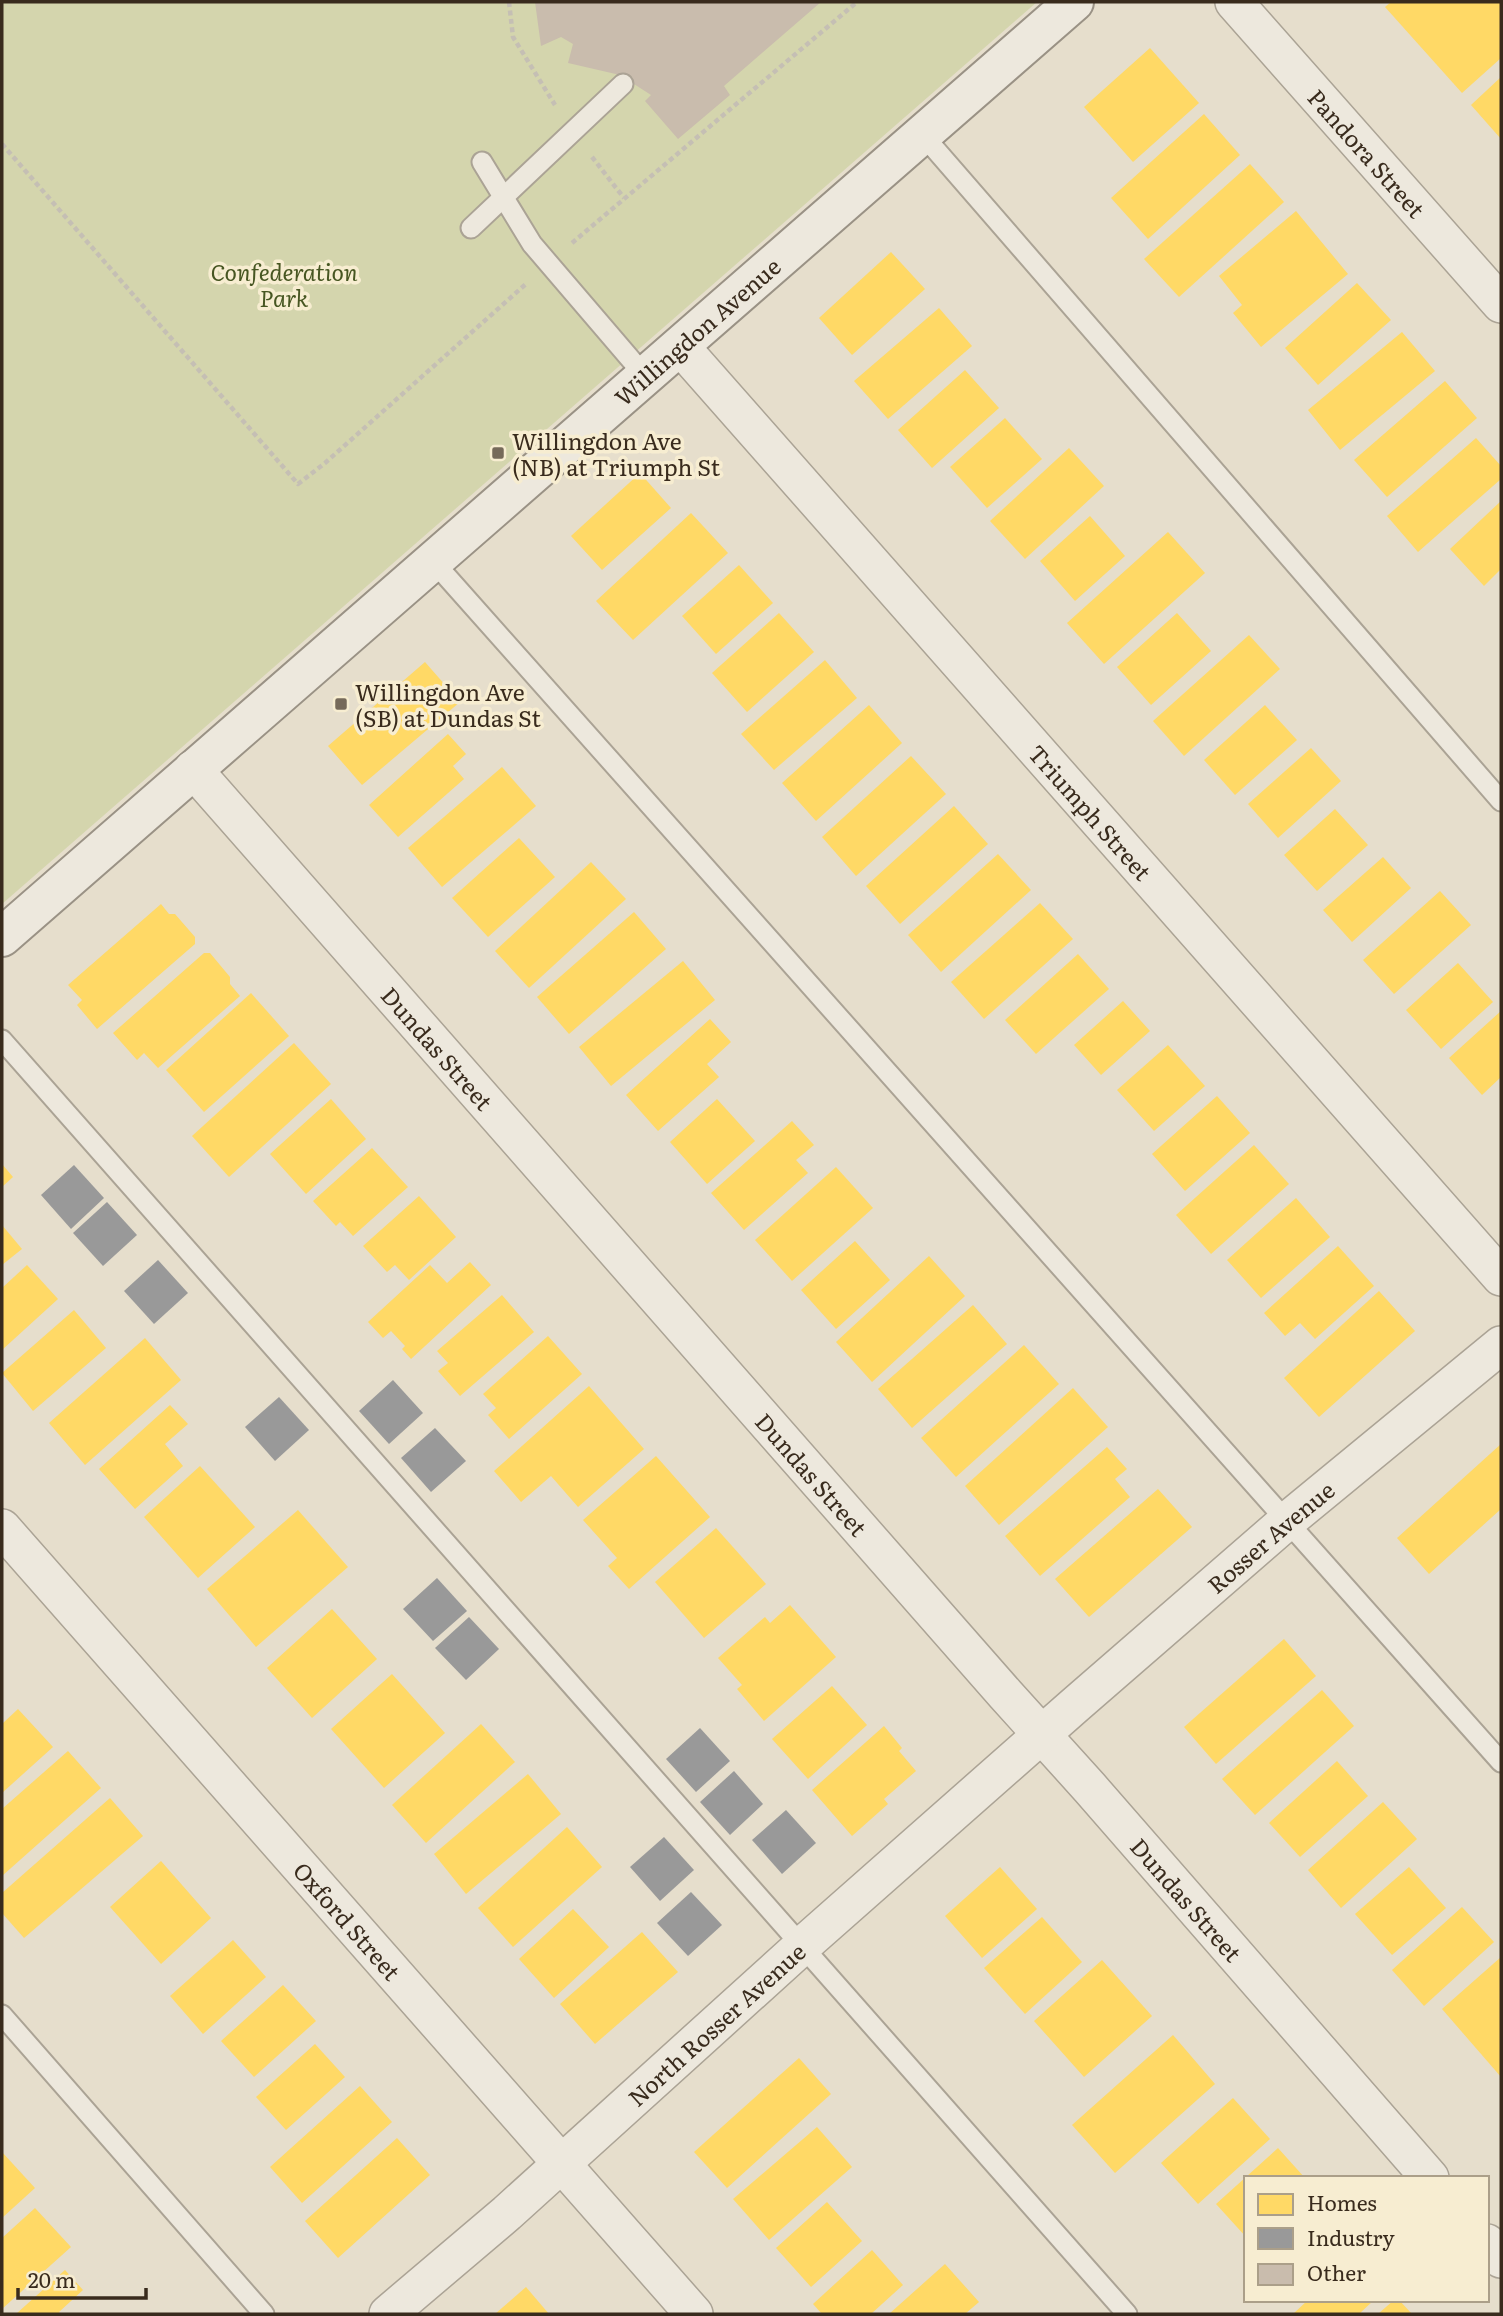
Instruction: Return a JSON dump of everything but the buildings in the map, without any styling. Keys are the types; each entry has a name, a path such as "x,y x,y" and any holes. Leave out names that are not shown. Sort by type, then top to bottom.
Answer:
{"street":[{"name":"Willingdon Avenue","path":"2,937 1074,2"},
{"name":"Pandora Street","path":"1234,2 1501,304"},
{"name":"Triumph Street","path":"680,346 1501,1278"},
{"name":"Dundas Street","path":"193,769 1428,2176"},
{"name":"Rosser Avenue","path":"1043,1735 1287,1521 1501,1345"},
{"name":"Oxford Street","path":"2,1528 694,2314"},
{"name":"North Rosser Avenue","path":"388,2314 562,2164 802,1945 1043,1735"},
{"path":"1489,2245 1501,2259"}],"lane":[{"path":"471,228 623,84"},
{"path":"922,134 1501,802"},
{"path":"482,162 532,244 645,376"},
{"path":"432,560 1501,1762"},
{"path":"2,1040 1127,2314"},
{"path":"2,2014 264,2314"}],"path":[{"path":"566,249 857,2"},
{"path":"2,144 298,484 528,283"}],"green space":[{"name":"Confederation Park","path":"2,2 1037,2 2,904"}],"place":[{"name":"Willingdon Ave (NB) at Triumph St","path":"498,453"},
{"name":"Willingdon Ave (SB) at Dundas St","path":"341,704"}]}
